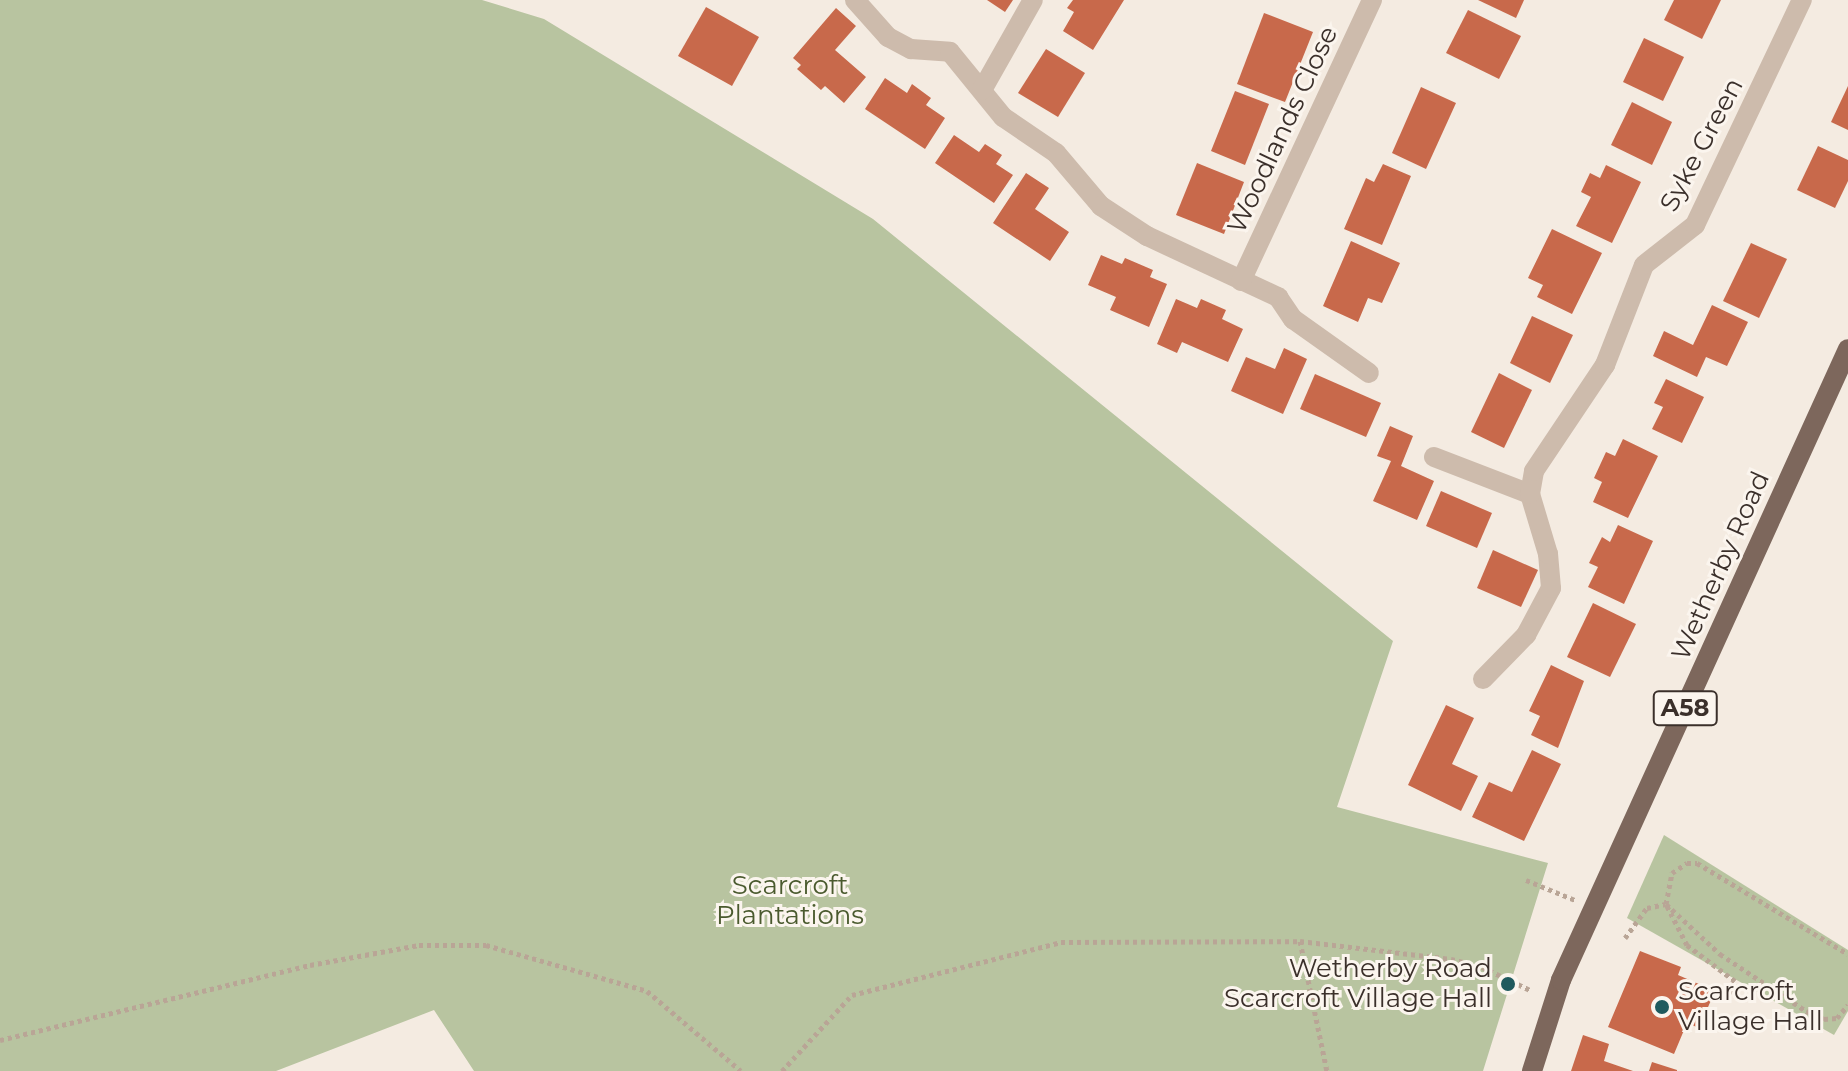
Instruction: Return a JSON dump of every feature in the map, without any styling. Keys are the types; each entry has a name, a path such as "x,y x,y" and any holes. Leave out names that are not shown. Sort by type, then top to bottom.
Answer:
{"main road":[{"name":"Wetherby Road","path":"1532,1071 1554,1003 1594,908 1848,349"}],"street":[{"path":"855,0 888,37 911,49 950,52 1003,117 1056,153 1101,206 1147,236 1278,297 1293,319 1369,373"},
{"path":"982,90 1033,0"},
{"name":"Woodlands Close","path":"1241,281 1372,0"},
{"name":"Syke Green","path":"1530,494 1534,471 1605,365 1644,265 1695,225 1802,0"},
{"path":"1434,457 1530,494 1548,554 1551,588 1526,635 1483,679"}],"path":[{"path":"1729,993 1735,981 1687,945 1666,904 1672,873 1697,863 1848,954"},
{"path":"1526,880 1594,908"},
{"path":"1625,938 1647,908 1666,904"},
{"path":"1666,904 1720,954 1806,1011 1824,1019 1837,1018 1848,1005"},
{"path":"782,1071 852,995 1061,942 1300,941 1451,959 1482,967 1554,1003"},
{"path":"1300,941 1327,1071"},
{"path":"0,1040 310,965 419,945 486,945 647,991 741,1071"}],"green space":[{"name":"Scarcroft Plantations","path":"0,0 482,0 544,19 873,219 1393,641 1337,807 1548,863 1483,1071 474,1071 434,1010 276,1071 0,1071"},
{"path":"1664,835 1848,950 1848,1011 1834,1035 1627,918"}],"building":[{"path":"987,0 1013,0 1005,12"},
{"path":"1073,0 1124,0 1093,50 1063,31 1074,12 1067,8"},
{"path":"1478,0 1524,0 1516,18"},
{"path":"1674,0 1721,0 1702,39 1664,20"},
{"path":"706,7 759,37 732,86 678,56"},
{"path":"836,8 856,26 835,50 866,77 844,103 825,86 821,90 797,69 801,65 793,58"},
{"path":"1468,10 1521,36 1499,79 1446,53"},
{"path":"1264,13 1313,32 1285,102 1237,84"},
{"path":"1644,38 1684,57 1663,101 1623,82"},
{"path":"1046,49 1085,73 1058,117 1018,93"},
{"path":"885,78 907,93 912,84 931,98 926,105 945,118 925,149 865,109"},
{"path":"1848,86 1848,130 1831,122"},
{"path":"1421,87 1456,103 1426,169 1392,153"},
{"path":"1235,91 1269,104 1245,165 1211,151"},
{"path":"1632,102 1672,122 1652,165 1611,145"},
{"path":"954,135 979,152 985,144 1002,155 996,164 1013,175 994,203 935,163"},
{"path":"1818,146 1848,160 1848,181 1835,208 1797,190"},
{"path":"1197,163 1244,182 1224,234 1176,215"},
{"path":"1383,164 1411,176 1382,245 1344,229 1366,178 1374,182"},
{"path":"1606,165 1641,182 1612,243 1576,226 1591,197 1581,192 1590,173 1600,178"},
{"path":"1026,173 1049,188 1035,209 1069,232 1050,261 993,223"},
{"path":"1552,229 1602,253 1572,314 1537,297 1543,285 1528,278"},
{"path":"1351,241 1400,263 1382,303 1368,298 1358,322 1323,306"},
{"path":"1751,243 1787,259 1759,318 1723,301"},
{"path":"1101,255 1122,264 1125,258 1153,270 1150,277 1167,284 1149,327 1110,310 1116,297 1088,285"},
{"path":"1176,299 1197,308 1201,299 1226,310 1222,319 1243,329 1228,362 1182,342 1177,353 1157,344"},
{"path":"1712,305 1748,322 1727,366 1706,357 1697,377 1653,356 1664,331 1693,345"},
{"path":"1532,316 1573,335 1550,383 1510,363"},
{"path":"1284,348 1307,359 1283,414 1231,391 1246,357 1275,369"},
{"path":"1499,373 1532,390 1504,448 1471,432"},
{"path":"1315,374 1381,403 1366,437 1300,409"},
{"path":"1666,379 1704,397 1682,443 1652,429 1663,407 1654,403"},
{"path":"1390,426 1413,436 1401,466 1434,481 1417,520 1373,501 1391,461 1377,456"},
{"path":"1623,439 1658,456 1628,518 1593,502 1602,482 1594,478 1606,452 1615,456"},
{"path":"1441,491 1492,513 1477,548 1426,526"},
{"path":"1618,525 1653,541 1624,604 1588,587 1598,567 1589,563 1602,537 1610,542"},
{"path":"1493,550 1538,570 1521,607 1477,588"},
{"path":"1593,603 1636,624 1610,677 1567,657"},
{"path":"1551,665 1584,681 1558,748 1531,735 1540,716 1529,711"},
{"path":"1446,705 1474,718 1452,764 1478,776 1461,811 1408,785"},
{"path":"1532,750 1561,764 1524,841 1472,817 1489,782 1512,792"},
{"name":"Scarcroft Village Hall","path":"1640,951 1681,967 1678,975 1715,991 1699,1028 1687,1023 1674,1054 1608,1027"},
{"path":"1583,1035 1609,1044 1604,1061 1633,1071 1571,1071"},
{"path":"1652,1062 1677,1070 1677,1071 1649,1071"}],"place":[{"name":"Wetherby Road Scarcroft Village Hall","path":"1508,984"},
{"name":"Scarcroft Village Hall","path":"1662,1007"}]}
